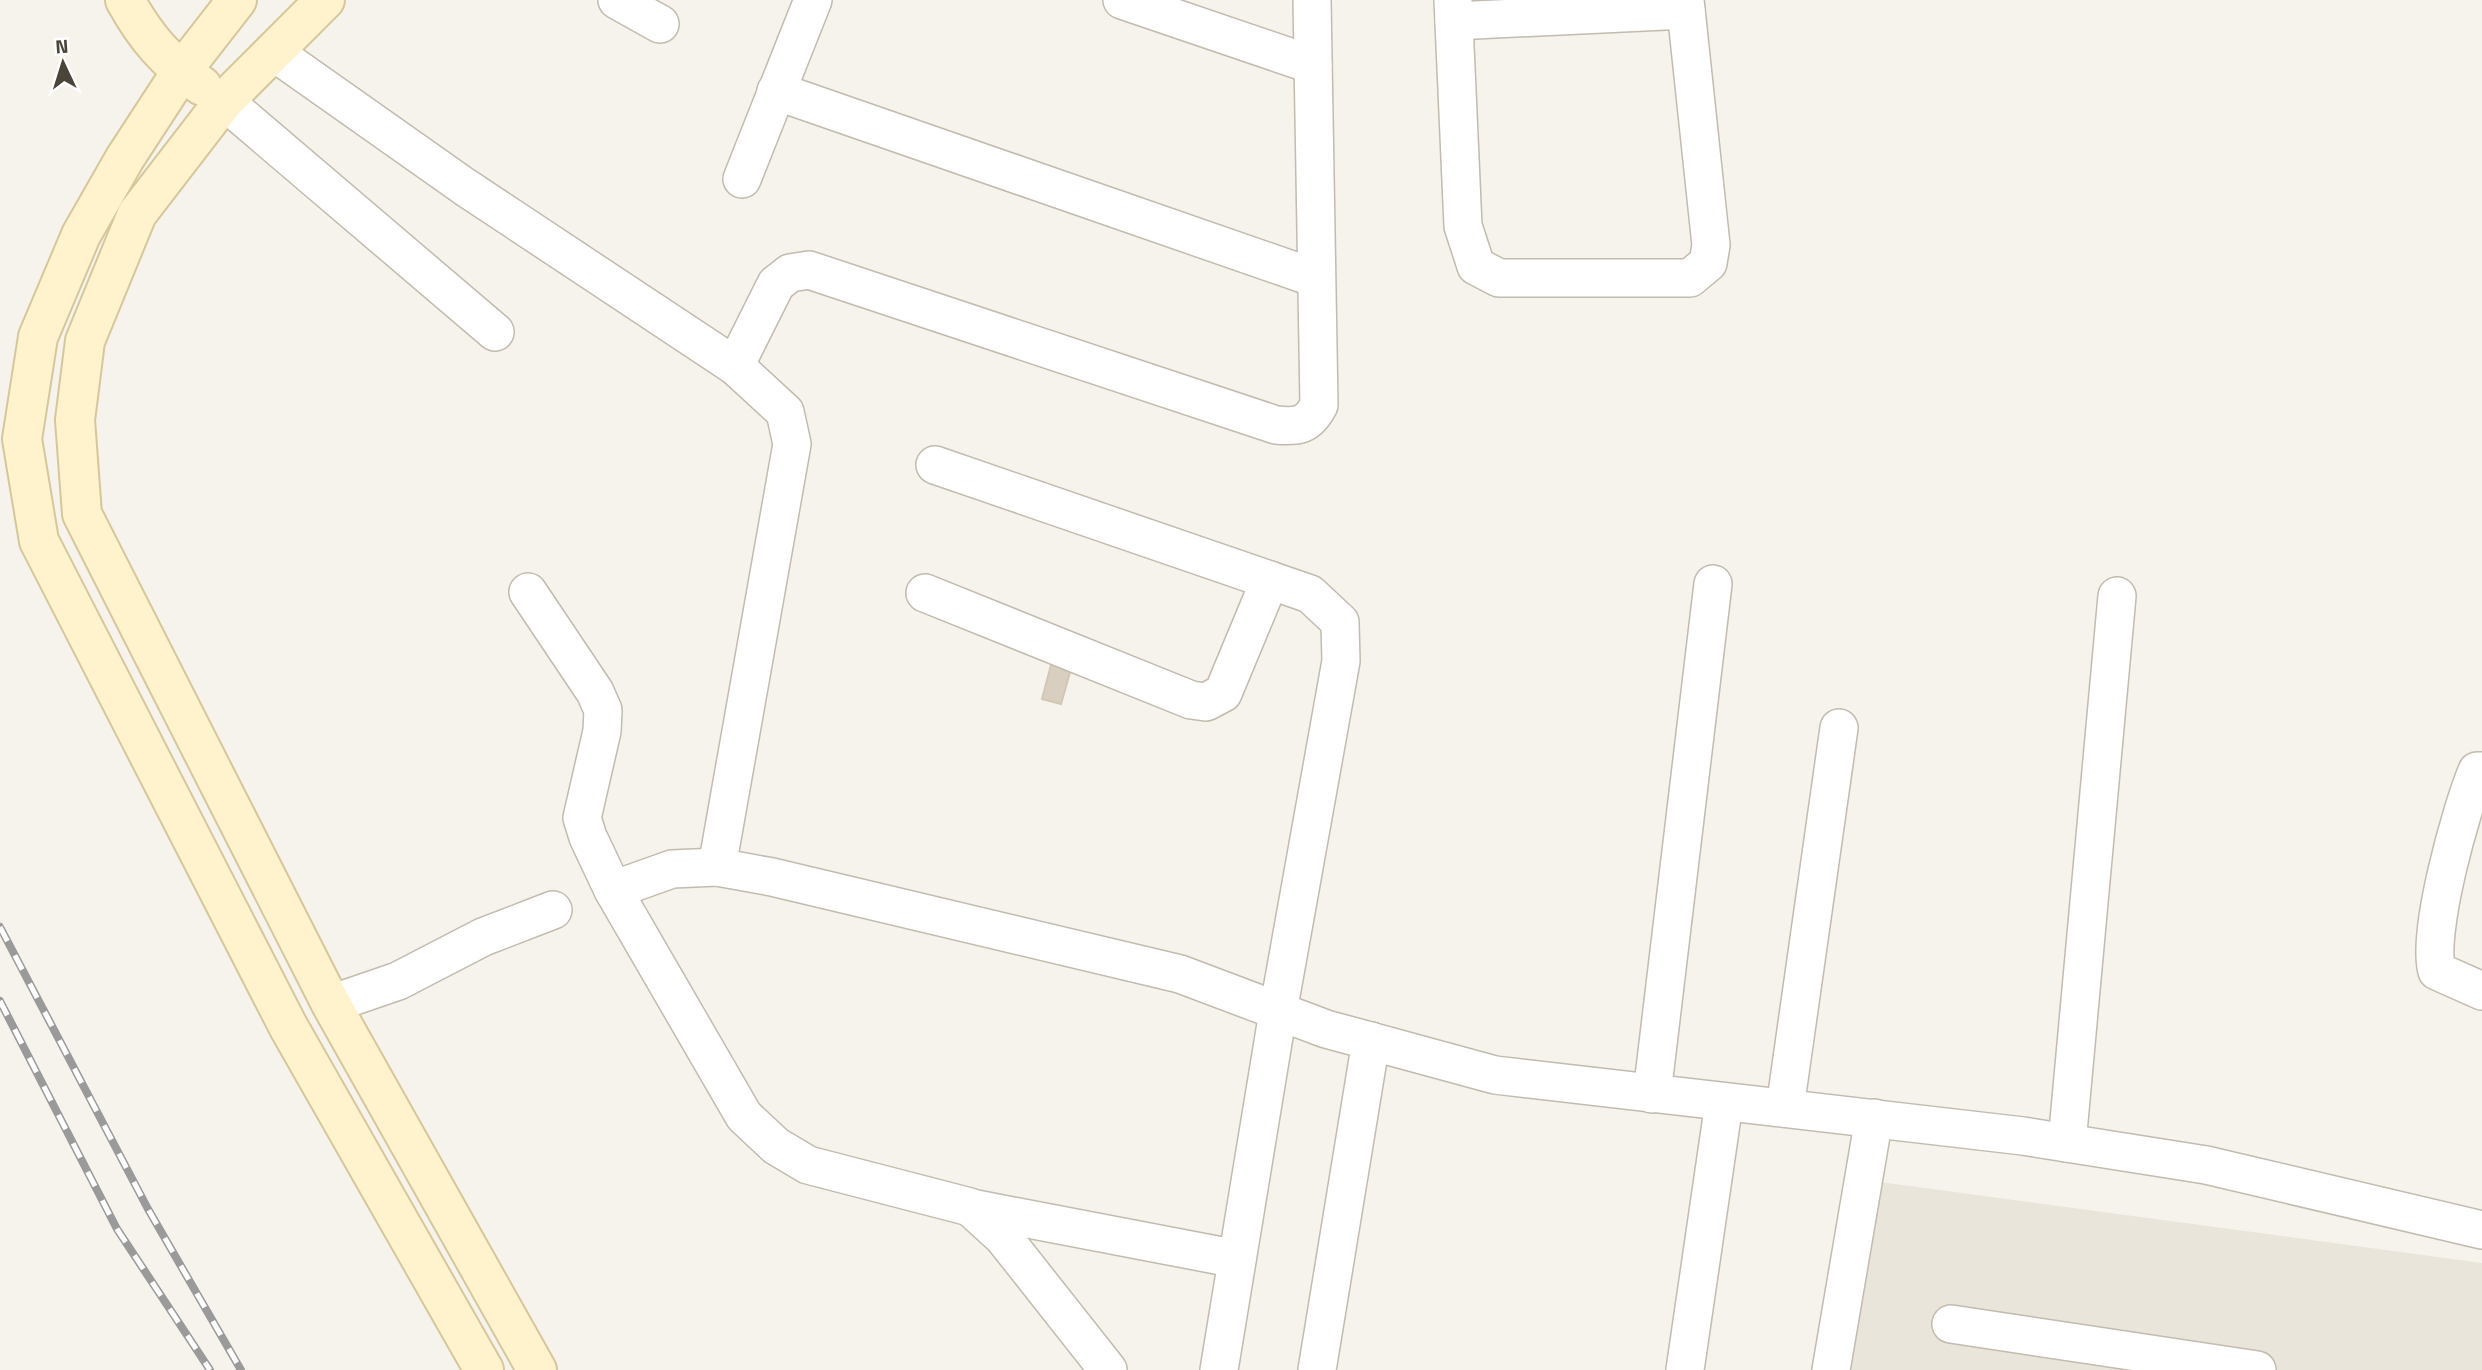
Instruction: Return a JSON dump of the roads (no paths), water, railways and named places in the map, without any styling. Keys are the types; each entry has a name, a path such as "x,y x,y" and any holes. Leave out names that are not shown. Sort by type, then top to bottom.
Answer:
{"main road":[{"path":"125,0 145,37 181,72 224,101"},
{"path":"237,0 181,72 125,158 81,235 38,337 22,439 39,541 288,1026 484,1370"},
{"path":"325,0 275,53 224,101 137,214 85,341 75,421 82,514 331,1004 537,1370"}],"street":[{"path":"617,0 660,24"},
{"path":"742,179 813,0"},
{"path":"1122,0 1313,65"},
{"path":"735,366 776,284 790,273 809,270 1276,425 1298,427 1311,419 1319,405 1312,0"},
{"path":"1686,5 1711,245 1708,263 1690,278 1499,278 1476,266 1463,226 1453,10 1686,5"},
{"path":"275,53 465,187 735,366 785,412 792,444 717,867"},
{"path":"776,91 1315,278"},
{"path":"224,101 495,332"},
{"path":"935,465 1310,594 1340,622 1341,661 1278,1012 1219,1370"},
{"path":"925,593 1191,700 1206,702 1223,693 1270,580"},
{"path":"1652,1094 1713,584"},
{"path":"528,592 595,692 603,710 602,731 582,818 614,890 744,1116 776,1146 808,1165 970,1207 1237,1259"},
{"path":"2067,1143 2117,596"},
{"path":"1784,1108 1839,728"},
{"path":"2482,771 2477,771 2465,800 2440,912 2433,958 2437,971 2482,991"},
{"path":"614,890 672,869 717,867 772,877 1180,974 1278,1012 1495,1075 2067,1143 2206,1165 2482,1230"},
{"path":"331,1004 398,981 483,937 553,910"},
{"path":"1317,1370 1371,1041"},
{"path":"1685,1370 1724,1103"},
{"path":"1831,1370 1874,1118"},
{"path":"970,1207 1003,1237 1108,1370"},
{"path":"1951,1324 2257,1370"}],"railway":[{"path":"0,927 148,1209 241,1370"},
{"path":"0,1001 117,1229 210,1370"}]}
